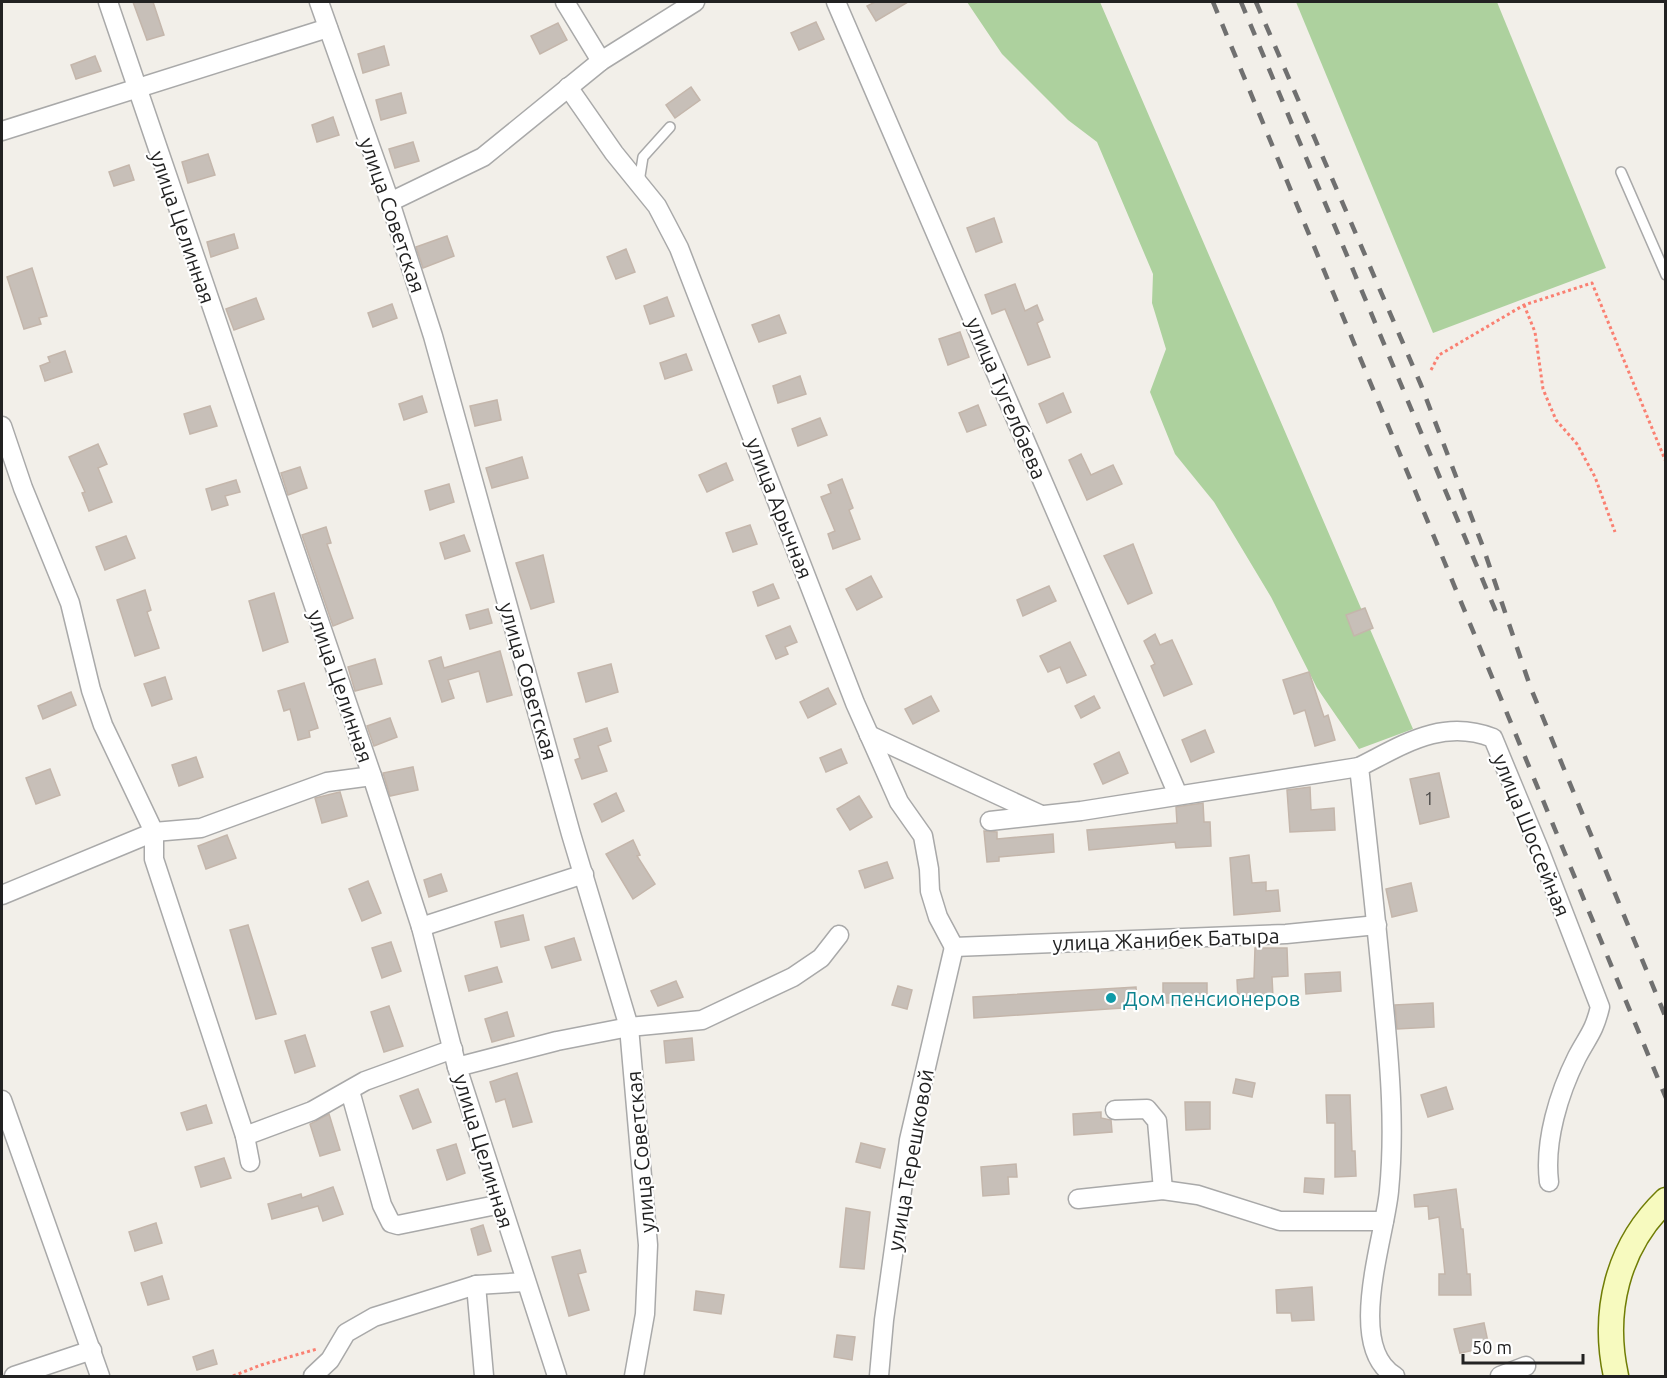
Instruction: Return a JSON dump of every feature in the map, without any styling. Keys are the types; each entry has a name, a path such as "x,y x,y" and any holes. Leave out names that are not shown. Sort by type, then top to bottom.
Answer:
{"main road":[{"path":"1616,1377 1611,1353 1611,1302 1624,1255 1665,1200"}],"street":[{"name":"улица Целинная","path":"108,2 136,90 372,776 421,927 455,1058 557,1377"},
{"name":"улица Советская","path":"319,2 390,201 433,336 629,1027 648,1245 645,1314 634,1377"},
{"path":"565,2 601,61"},
{"path":"390,201 483,157 601,61 695,2"},
{"name":"улица Тугелбаева","path":"836,2 1178,795"},
{"path":"2,130 136,90 328,28"},
{"name":"улица Арычная","path":"568,87 669,224 869,735 899,802 923,836 930,891 938,916 954,947"},
{"path":"2,426 23,489 70,603 91,690 103,725 154,832 154,859 245,1136 250,1162"},
{"name":"улица Шоссейная","path":"1359,767 1411,741 1433,733 1456,729 1478,732 1493,738 1600,1007 1595,1029 1577,1057 1558,1106 1547,1166 1549,1182"},
{"path":"869,735 1041,815"},
{"path":"990,821 1359,767 1377,925 1392,1090 1392,1164 1371,1299 1371,1335 1378,1358 1395,1377"},
{"path":"2,895 154,832 201,828 327,782 372,776"},
{"path":"421,927 584,874"},
{"name":"улица Жанибек Батыра","path":"954,947 1286,934 1377,925"},
{"path":"245,1136 312,1111 365,1081 455,1058 629,1027 702,1020 793,977 821,958 840,935"},
{"name":"улица Терешковой","path":"879,1377 884,1320 909,1140 954,947"},
{"path":"350,1091 382,1205 391,1223 398,1225 501,1204"},
{"path":"2,1100 100,1377"},
{"path":"1115,1110 1147,1109 1157,1121 1163,1190"},
{"path":"1078,1199 1163,1190 1198,1196 1280,1221 1383,1221"},
{"path":"313,1377 330,1360 346,1334 374,1317 476,1285 525,1282"},
{"path":"476,1285 484,1377"},
{"path":"14,1377 92,1350"},
{"path":"1500,1377 1526,1366"}],"lane":[{"path":"640,187 638,176 643,157 653,142 670,127"},
{"path":"1621,172 1665,275"}],"path":[{"path":"1431,370 1438,355 1524,305 1592,283 1665,462"},
{"path":"1524,305 1535,332 1543,389 1556,420 1577,444 1595,477 1615,532"},
{"path":"233,1377 261,1365 339,1342"}],"green space":[{"path":"967,2 1100,2 1413,729 1359,749 1317,688 1271,597 1214,502 1175,454 1150,392 1166,349 1152,303 1153,274 1097,142 1068,120 1002,54"},
{"path":"1296,2 1497,2 1606,268 1433,333"}],"building":[{"path":"133,2 153,2 164,35 147,40"},
{"path":"875,2 908,2 876,21 867,6"},
{"path":"816,22 824,39 799,50 791,33"},
{"path":"558,23 567,40 540,54 531,36"},
{"path":"384,46 389,65 363,73 358,54"},
{"path":"95,56 101,71 76,79 71,65"},
{"path":"691,87 700,100 675,118 666,105"},
{"path":"401,93 406,113 381,120 376,100"},
{"path":"333,117 339,135 317,142 312,125"},
{"path":"413,142 419,161 395,168 389,149"},
{"path":"208,154 215,175 188,183 182,162"},
{"path":"129,165 134,180 114,186 109,172"},
{"path":"994,218 1002,242 976,252 967,228"},
{"path":"234,234 238,248 211,257 207,242"},
{"path":"447,236 454,256 423,268 416,247"},
{"path":"626,249 635,272 616,279 607,257"},
{"path":"32,268 47,316 39,318 41,324 24,329 7,277"},
{"path":"1015,284 1025,311 1037,305 1043,320 1037,323 1050,357 1028,365 1005,309 992,314 985,295"},
{"path":"667,297 674,316 650,324 644,306"},
{"path":"256,298 264,319 234,330 226,309"},
{"path":"392,304 397,318 373,327 368,313"},
{"path":"779,315 786,333 759,342 752,325"},
{"path":"960,332 969,357 948,365 939,339"},
{"path":"65,351 72,372 45,381 40,366 50,362 48,357"},
{"path":"686,354 692,370 665,379 660,363"},
{"path":"800,376 806,394 778,403 773,386"},
{"path":"1063,393 1071,412 1047,423 1039,404"},
{"path":"422,396 427,412 404,420 399,404"},
{"path":"497,400 501,420 475,426 470,406"},
{"path":"978,405 986,425 967,432 959,413"},
{"path":"210,406 217,426 190,434 184,414"},
{"path":"820,418 827,435 798,446 792,429"},
{"path":"98,444 107,464 98,468 112,502 89,511 82,493 85,492 69,457"},
{"path":"1081,454 1091,475 1113,465 1122,484 1087,500 1069,460"},
{"path":"522,457 528,478 492,488 486,468"},
{"path":"726,463 733,480 707,492 699,475"},
{"path":"300,467 307,488 288,495 281,473"},
{"path":"842,479 853,508 849,510 860,539 833,549 828,534 835,531 821,497 831,493 828,485"},
{"path":"236,480 240,492 225,496 228,505 212,510 206,489"},
{"path":"449,484 454,502 430,510 425,491"},
{"path":"750,525 757,544 733,552 726,533"},
{"path":"326,527 331,543 327,544 353,618 333,626 302,535"},
{"path":"464,535 470,551 445,559 440,543"},
{"path":"126,536 135,558 105,570 96,547"},
{"path":"1133,544 1152,593 1128,604 1104,556"},
{"path":"543,555 554,602 531,609 516,563"},
{"path":"871,576 882,597 857,610 846,589"},
{"path":"773,584 779,598 758,606 753,592"},
{"path":"1049,586 1056,601 1023,616 1017,600"},
{"path":"145,590 151,610 147,612 159,648 135,656 117,600"},
{"path":"274,593 288,642 263,651 249,601"},
{"path":"1365,608 1373,628 1354,636 1346,615"},
{"path":"488,609 492,623 470,629 466,615"},
{"path":"790,626 797,642 785,647 788,654 776,659 766,636"},
{"path":"1155,634 1160,645 1172,640 1192,684 1164,696 1151,666 1155,664 1144,641"},
{"path":"1070,642 1086,675 1067,683 1060,667 1048,672 1040,656"},
{"path":"500,651 512,695 487,702 479,671 448,680 454,698 442,702 429,661 441,657 444,668"},
{"path":"375,659 382,684 355,691 348,667"},
{"path":"611,664 618,692 586,702 578,673"},
{"path":"1309,672 1324,717 1328,715 1335,740 1315,746 1305,710 1294,714 1283,680"},
{"path":"165,677 172,699 152,706 144,684"},
{"path":"304,683 318,728 309,731 310,737 298,740 290,709 284,711 278,691"},
{"path":"828,688 836,704 808,718 800,702"},
{"path":"71,692 76,705 43,719 38,706"},
{"path":"931,696 939,711 913,724 905,709"},
{"path":"1094,696 1100,708 1081,718 1075,706"},
{"path":"390,718 397,737 374,746 367,726"},
{"path":"607,728 611,741 598,746 607,771 582,779 575,760 580,758 574,739"},
{"path":"1205,730 1214,752 1191,762 1182,740"},
{"path":"841,749 847,763 826,772 820,758"},
{"path":"1119,752 1128,773 1103,784 1094,764"},
{"path":"196,757 203,777 179,786 172,765"},
{"path":"413,767 418,790 390,796 383,773"},
{"path":"50,769 60,795 36,804 26,778"},
{"path":"1439,773 1449,817 1420,824 1410,779"},
{"path":"1310,787 1311,810 1334,808 1335,830 1290,832 1287,790"},
{"path":"340,792 347,816 322,823 315,798"},
{"path":"616,793 624,811 602,822 594,804"},
{"path":"859,796 872,817 850,830 837,809"},
{"path":"1203,803 1204,822 1210,822 1211,846 1176,848 1175,842 1089,850 1087,830 1177,823 1176,807"},
{"path":"984,831 997,832 997,839 1053,834 1054,852 999,857 999,861 987,862"},
{"path":"227,835 236,858 206,869 198,846"},
{"path":"633,840 640,855 637,856 655,884 633,899 606,854"},
{"path":"1249,855 1252,883 1266,882 1266,891 1278,890 1280,911 1234,915 1230,858"},
{"path":"887,862 893,878 865,888 859,871"},
{"path":"441,874 447,891 429,897 424,880"},
{"path":"368,881 381,913 362,921 349,889"},
{"path":"1411,883 1417,911 1392,917 1386,889"},
{"path":"523,915 529,940 501,947 495,922"},
{"path":"248,925 276,1014 256,1019 230,930"},
{"path":"574,938 581,960 552,968 545,947"},
{"path":"391,942 401,971 382,978 372,948"},
{"path":"1255,948 1287,948 1288,976 1272,977 1273,997 1238,1000 1237,980 1254,978"},
{"path":"497,967 502,982 469,991 465,976"},
{"path":"1340,972 1341,991 1306,994 1305,974"},
{"path":"676,981 683,997 658,1006 651,991"},
{"path":"1163,983 1207,983 1207,1003 1163,1003"},
{"path":"898,986 912,990 907,1009 892,1005"},
{"path":"1136,987 1137,1007 974,1018 973,997"},
{"path":"1433,1003 1434,1027 1397,1029 1395,1005"},
{"path":"389,1006 403,1046 384,1052 371,1012"},
{"path":"507,1012 514,1036 492,1042 485,1019"},
{"path":"305,1035 315,1066 295,1073 285,1041"},
{"path":"692,1038 694,1060 666,1063 664,1041"},
{"path":"517,1073 532,1122 513,1127 505,1099 496,1102 490,1082"},
{"path":"1236,1079 1255,1083 1252,1097 1233,1093"},
{"path":"1446,1087 1453,1109 1428,1117 1421,1095"},
{"path":"418,1089 431,1122 413,1129 400,1096"},
{"path":"1326,1095 1350,1095 1352,1151 1355,1151 1356,1176 1335,1177 1335,1123 1327,1123"},
{"path":"1185,1102 1210,1102 1210,1129 1186,1130"},
{"path":"206,1105 212,1123 187,1130 181,1113"},
{"path":"1101,1112 1101,1118 1111,1120 1112,1132 1074,1135 1073,1114"},
{"path":"329,1114 340,1150 320,1156 310,1124"},
{"path":"861,1143 885,1149 880,1168 856,1162"},
{"path":"456,1144 465,1173 447,1180 437,1150"},
{"path":"224,1158 231,1178 201,1187 195,1167"},
{"path":"1016,1164 1017,1177 1008,1177 1009,1194 983,1196 981,1167"},
{"path":"1305,1178 1324,1179 1323,1194 1304,1192"},
{"path":"333,1187 343,1214 323,1221 318,1206 272,1219 268,1204 301,1194 302,1198"},
{"path":"1456,1189 1461,1229 1463,1229 1467,1274 1470,1274 1471,1295 1439,1295 1439,1274 1445,1274 1439,1217 1429,1219 1428,1206 1415,1207 1414,1195"},
{"path":"846,1208 870,1212 864,1269 840,1267"},
{"path":"156,1223 162,1243 135,1251 129,1232"},
{"path":"483,1225 491,1251 478,1255 471,1229"},
{"path":"580,1250 586,1272 578,1274 589,1310 569,1316 552,1257"},
{"path":"162,1276 169,1299 148,1305 141,1283"},
{"path":"1312,1287 1314,1320 1292,1321 1291,1313 1277,1313 1276,1290"},
{"path":"696,1291 724,1295 721,1314 694,1310"},
{"path":"1484,1323 1489,1347 1460,1353 1454,1329"},
{"path":"837,1335 855,1337 852,1360 834,1357"},
{"path":"213,1350 217,1364 197,1370 193,1357"}],"railway":[{"path":"1213,2 1666,1098"},
{"path":"1241,2 1499,619"},
{"path":"1256,2 1421,385 1483,547 1530,686 1666,1018"}],"place":[{"name":"Дом пенсионеров","path":"1111,998"}]}
